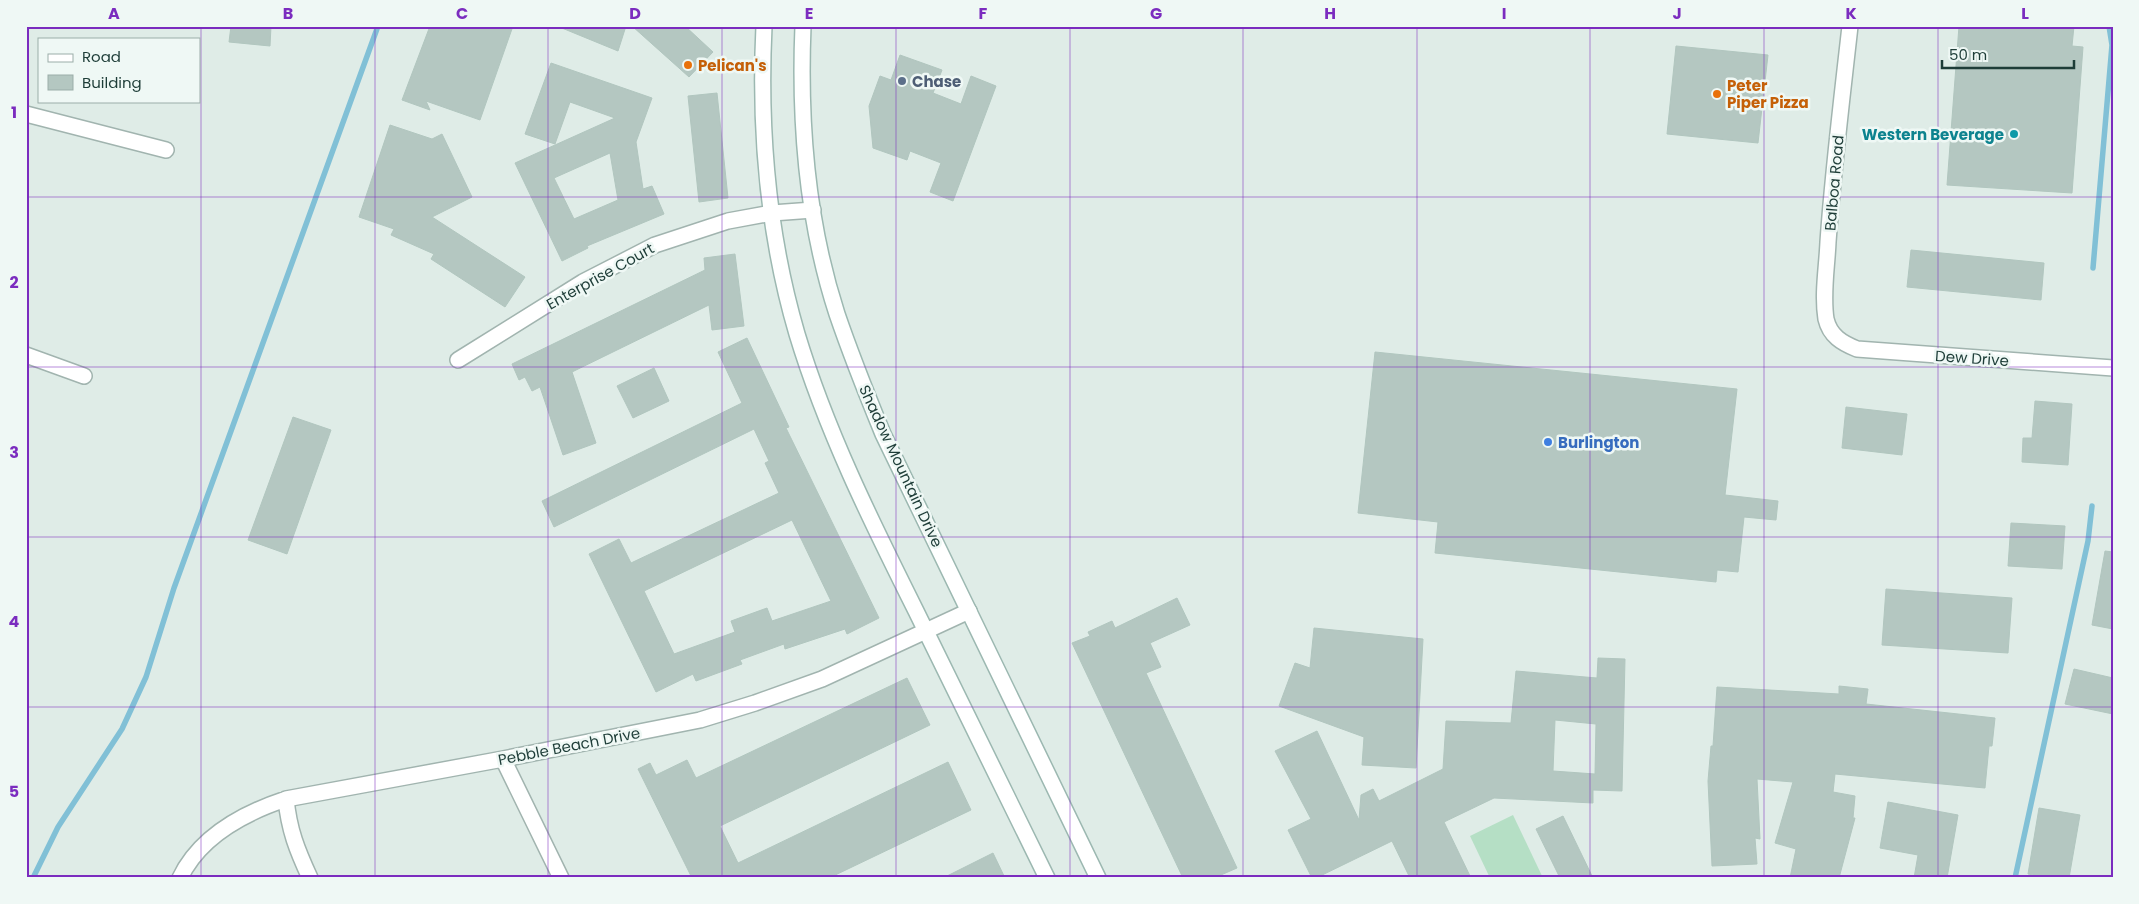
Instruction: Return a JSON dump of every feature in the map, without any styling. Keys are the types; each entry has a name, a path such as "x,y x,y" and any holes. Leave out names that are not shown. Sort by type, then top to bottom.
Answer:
{"street":[{"path":"764,26 762,112 772,213 788,297 797,333 816,392 838,446 1047,878"},
{"name":"Shadow Mountain Drive","path":"803,26 801,79 806,156 813,210 829,286 858,374 883,434 1098,878"},
{"name":"Balboa Road","path":"1835,337 1826,320 1825,291 1831,200 1850,26"},
{"path":"26,114 166,150"},
{"name":"Enterprise Court","path":"458,360 583,282 655,245 728,221 772,213 813,210"},
{"name":"Dew Drive","path":"1835,337 1843,344 1857,349 2113,368"},
{"path":"26,355 84,376"},
{"name":"Pebble Beach Drive","path":"180,878 185,866 201,848 224,828 260,808 286,799 700,720 822,679 969,611"},
{"path":"503,759 561,878"},
{"path":"286,799 294,845 310,878"}],"green space":[{"path":"1513,815 1543,878 1490,878 1470,836"}],"building":[{"path":"231,26 271,26 270,46 229,42"},
{"path":"430,26 513,26 480,120 426,101 430,110 402,100"},
{"path":"557,26 626,26 618,51"},
{"name":"Pelican's","path":"632,26 685,26 713,52 689,77"},
{"name":"Western Beverage","path":"1959,26 2074,26 2072,46 2083,47 2072,193 1947,185"},
{"name":"Peter Piper Pizza","path":"1676,46 1768,55 1758,143 1667,134"},
{"path":"900,55 942,70 933,93 961,104 971,76 996,86 953,201 930,192 941,163 910,151 907,160 873,148 869,106 880,76 891,80"},
{"path":"551,63 652,98 636,142 643,189 652,186 664,214 587,246 588,248 562,261 515,163 615,118 570,102 555,144 525,134","holes":["610,153 618,200 574,219 554,178"]},
{"path":"717,93 728,198 699,202 688,96"},
{"path":"390,125 432,139 442,134 472,197 432,217 525,277 505,307 431,259 434,254 391,235 394,229 359,217"},
{"path":"1911,250 2044,263 2041,300 1907,287"},
{"path":"735,254 744,326 712,330 709,305 572,372 596,443 563,455 540,387 532,391 525,377 519,380 512,364 705,270 704,258"},
{"path":"747,338 789,427 786,428 879,618 847,634 845,629 785,649 784,644 740,660 742,664 696,681 693,674 656,692 589,554 619,539 631,563 779,493 765,463 769,461 754,429 554,527 542,501 742,403 718,352","holes":["792,520 831,601 772,621 767,608 731,621 735,632 674,654 644,591"]},
{"name":"Burlington","path":"1375,352 1737,389 1725,495 1778,501 1776,520 1744,517 1738,572 1717,570 1716,582 1435,553 1438,522 1358,513"},
{"path":"654,368 669,401 633,418 617,386"},
{"path":"2035,401 2072,404 2068,465 2022,462 2023,438 2032,438"},
{"path":"1846,407 1907,414 1902,455 1842,448"},
{"path":"293,417 331,430 287,554 248,540"},
{"path":"2011,523 2065,526 2062,569 2008,566"},
{"path":"2105,551 2113,552 2113,629 2092,625"},
{"path":"1886,589 2012,598 2008,653 1882,645"},
{"path":"1177,598 1190,625 1150,643 1161,667 1146,673 1237,868 1214,878 1183,878 1072,643 1090,636 1088,632 1112,621 1115,628"},
{"path":"1314,628 1423,639 1416,768 1362,765 1364,737 1279,706 1295,663 1310,668"},
{"path":"1598,658 1625,659 1622,791 1593,790 1593,803 1494,798 1444,822 1471,878 1410,878 1392,841 1316,878 1312,878 1288,830 1311,819 1275,751 1317,731 1359,820 1361,795 1373,789 1379,801 1443,769 1446,721 1511,723 1516,671 1597,678","holes":["1555,720 1596,724 1595,774 1553,771"]},
{"path":"2074,669 2113,678 2113,714 2065,704"},
{"path":"907,678 930,725 720,826 738,863 948,762 971,810 829,878 692,878 638,769 650,763 656,775 687,760 696,778"},
{"path":"1839,686 1868,689 1866,704 1995,718 1992,746 1989,746 1985,788 1835,774 1833,792 1855,796 1853,818 1855,818 1839,878 1790,878 1796,849 1775,843 1793,782 1757,779 1760,839 1755,838 1757,864 1712,866 1708,781 1711,746 1713,746 1717,687 1839,694"},
{"path":"1888,802 1958,815 1947,878 1914,878 1918,855 1880,848"},
{"path":"2039,808 2080,815 2069,878 2050,878 2028,874"},
{"path":"1563,816 1593,878 1560,878 1536,829"},
{"path":"993,853 1005,878 943,878"}],"waterway":[{"path":"33,878 58,827 122,729 146,677 174,588 378,26"},
{"path":"2093,268 2112,45 2109,26"},
{"path":"2015,878 2088,541 2092,506"}],"place":[{"name":"Pelican's","path":"688,65"},
{"name":"Chase","path":"902,81"},
{"name":"Peter Piper Pizza","path":"1717,94"},
{"name":"Western Beverage","path":"2014,134"},
{"name":"Burlington","path":"1548,442"}]}
